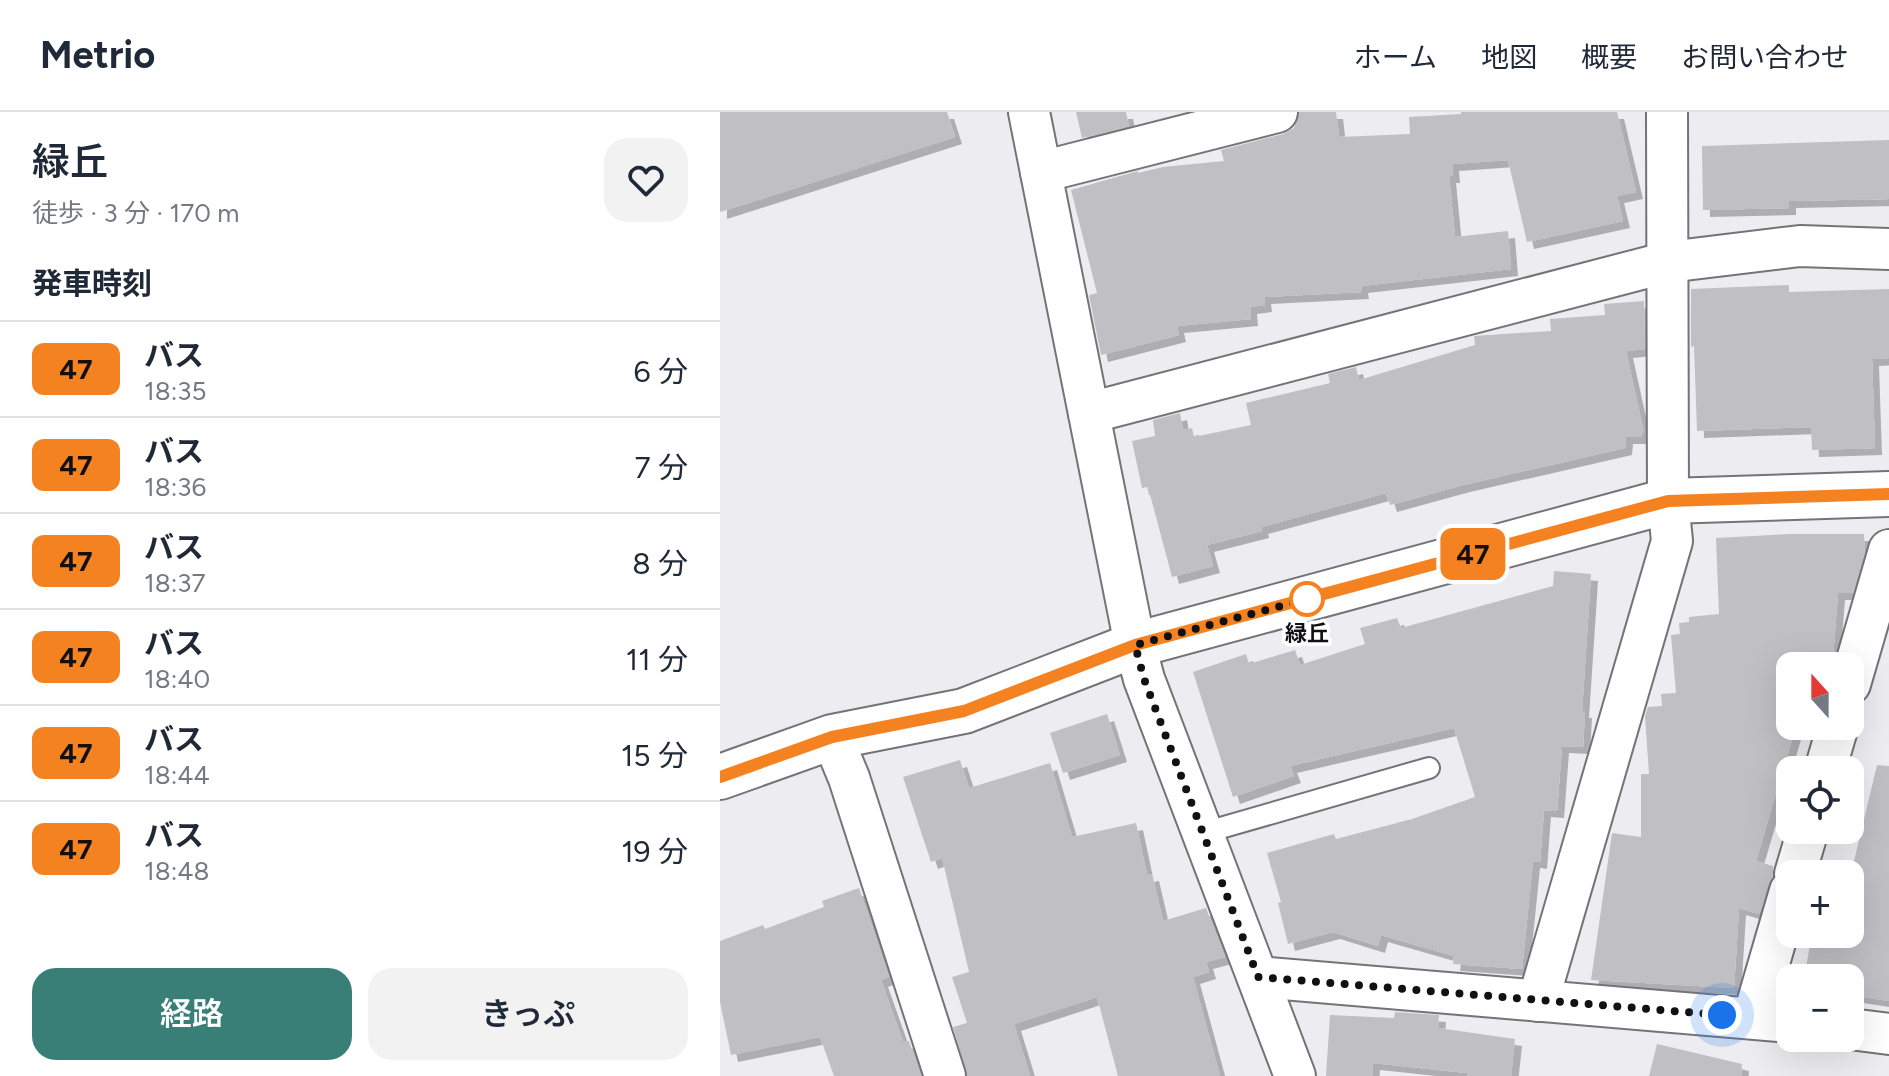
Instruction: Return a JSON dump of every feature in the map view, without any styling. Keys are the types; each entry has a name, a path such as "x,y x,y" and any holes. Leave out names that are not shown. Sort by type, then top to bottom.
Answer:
{"street":[{"path":"1029,112 1144,679 1295,1076"},
{"path":"1041,172 1277,112"},
{"path":"1538,1001 1672,541 1668,501 1667,112"},
{"path":"1089,413 1668,262 1800,246 1889,249"},
{"path":"720,777 832,737 964,711 1135,645 1668,501 1889,494"},
{"path":"1859,652 1889,550"},
{"path":"832,737 849,778 945,1076"},
{"path":"1258,977 1772,1020 1782,948"},
{"path":"1864,1031 1889,1034"}],"lane":[{"path":"1203,833 1429,768"}],"building":[{"path":"720,112 947,112 955,137 720,212"},
{"path":"1076,112 1126,112 1129,126 1082,138"},
{"path":"1299,112 1336,112 1339,137 1410,134 1409,117 1461,112 1617,112 1636,192 1617,196 1623,221 1527,242 1508,160 1452,164 1453,176 1449,176 1455,237 1508,231 1511,269 1361,286 1362,292 1264,297 1265,305 1250,307 1251,319 1177,326 1179,335 1101,355 1089,295 1097,293 1071,190 1138,171 1224,161 1221,150 1283,134 1294,128"},
{"path":"1889,140 1889,199 1789,201 1789,208 1703,210 1702,146"},
{"path":"1789,285 1789,292 1889,289 1889,358 1872,359 1875,448 1812,450 1811,427 1697,431 1694,346 1691,347 1691,289"},
{"path":"1644,301 1645,349 1626,351 1644,433 1641,433 1642,437 1626,437 1625,448 1390,505 1386,493 1261,527 1262,531 1207,545 1213,566 1172,577 1148,487 1142,488 1132,441 1155,436 1153,420 1180,413 1183,430 1192,428 1194,437 1251,425 1246,403 1330,383 1328,374 1356,367 1359,380 1475,345 1474,336 1551,331 1550,319 1605,315 1604,304"},
{"path":"1864,534 1865,552 1853,593 1838,593 1833,652 1776,652 1776,740 1792,740 1787,756 1776,756 1776,794 1756,861 1773,866 1773,877 1759,914 1739,908 1734,988 1591,980 1612,833 1641,837 1641,774 1649,774 1645,716 1648,707 1662,706 1661,694 1676,693 1671,635 1680,634 1679,623 1689,622 1689,617 1719,614 1716,538"},
{"path":"1554,571 1591,574 1582,711 1585,711 1583,747 1562,746 1557,811 1544,810 1540,862 1533,861 1522,969 1453,964 1454,956 1381,935 1378,946 1333,932 1288,944 1278,903 1281,902 1267,853 1334,834 1336,839 1412,819 1475,797 1454,728 1290,766 1294,776 1233,797 1193,672 1246,654 1249,664 1295,650 1300,665 1365,644 1360,628 1397,618 1401,628 1553,586"},
{"path":"1107,714 1120,755 1063,773 1050,733"},
{"path":"960,760 969,788 1050,763 1072,837 1136,823 1147,875 1152,874 1163,921 1206,908 1225,957 1206,962 1209,972 1193,977 1220,1076 1118,1076 1097,997 1014,1024 1030,1076 967,1076 953,1027 967,1023 952,977 969,972 942,858 931,862 903,777"},
{"path":"1877,765 1889,766 1889,1001 1864,997 1864,964 1807,964 1809,948 1864,948 1864,860 1854,860 1858,844 1864,844 1864,819"},
{"path":"859,888 889,977 881,980 903,1042 909,1041 921,1076 834,1076 820,1037 731,1055 720,1002 720,941 763,925 765,929 824,907 822,901"},
{"path":"1395,1012 1439,1015 1438,1028 1515,1039 1511,1076 1467,1076 1467,1073 1373,1063 1372,1076 1326,1076 1330,1015 1394,1018"},
{"path":"1657,1044 1742,1064 1741,1076 1649,1076"}],"bus line":[{"name":"47","path":"720,777 832,737 964,711 1135,645 1668,501 1889,494"}],"place":[{"name":"緑丘","path":"1307,599"}],"route":[{"path":"1307,599 1135,645 1144,679 1258,977 1722,1015"}]}
